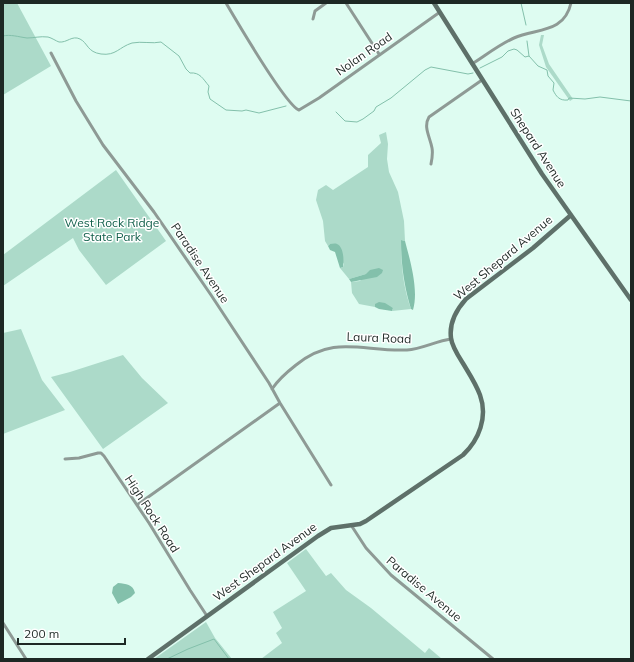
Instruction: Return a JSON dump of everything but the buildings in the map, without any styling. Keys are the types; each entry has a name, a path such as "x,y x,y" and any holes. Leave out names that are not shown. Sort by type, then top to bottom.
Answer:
{"street":[{"name":"Nolan Road","path":"226,3 276,83 291,104 299,110 319,98 440,12"},
{"path":"313,19 316,11 326,3"},
{"path":"346,3 379,54"},
{"name":"Shepard Avenue","path":"434,3 534,161 631,300"},
{"path":"472,64 512,38 553,27 566,15 570,3"},
{"name":"Paradise Avenue","path":"51,53 76,101 103,145 129,177 164,227 272,389 332,485"},
{"path":"431,164 432,150 426,128 428,117 482,80"},
{"name":"West Shepard Avenue","path":"148,659 313,538 331,528 360,524 373,517 463,455 473,444 480,432 482,408 481,396 476,384 456,352 451,338 451,327 458,307 466,299 533,248 571,215"},
{"name":"Laura Road","path":"272,389 276,383 303,359 323,349 353,346 380,349 411,349 451,338"},
{"path":"137,505 280,403"},
{"name":"High Rock Road","path":"65,459 79,458 101,453 137,505 207,616"},
{"name":"Paradise Avenue","path":"351,525 366,548 391,575 493,659"},
{"path":"3,623 26,659"}],"green space":[{"path":"3,3 17,3 51,66 3,95"},
{"path":"541,35 544,35 542,45 549,64 573,99 570,101 546,67 539,45"},
{"path":"386,132 389,172 398,192 404,221 405,241 401,240 402,267 404,284 411,309 392,311 393,308 375,304 375,307 359,304 352,293 351,282 360,281 366,274 349,279 340,268 343,267 344,264 330,244 328,246 325,241 323,221 316,200 318,190 326,185 333,190 368,167 368,155 381,143 379,135"},
{"name":"West Rock Ridge State Park","path":"116,170 166,241 106,285 79,250 73,238 3,286 3,255"},
{"path":"21,329 42,380 65,410 3,434 3,333"},
{"path":"123,355 142,378 168,403 103,449 51,377"},
{"path":"306,549 326,576 331,573 346,590 371,608 425,653 429,648 442,659 261,659 282,643 276,633 282,628 273,612 306,591 287,563"},
{"path":"206,622 215,638 232,659 154,659"}],"shaded area":[{"path":"401,240 405,241 413,275 415,302 413,310 411,309 402,266"},
{"path":"330,244 337,244 341,248 343,267 340,268 335,252 330,250 328,246"},
{"path":"379,268 383,270 377,277 351,282 349,279 366,274 370,270"},
{"path":"379,302 385,303 393,308 392,311 375,307 375,304"},
{"path":"118,583 131,586 135,593 118,604 112,593 113,587"}],"waterway":[{"path":"521,3 526,25"},
{"path":"3,36 12,35 27,38 48,37 59,42 77,38 83,41 90,49 101,54 110,54 132,43 161,42 179,56 190,73 199,75 203,79 209,86 208,92 210,99 226,110 246,110 259,113 286,106"},
{"path":"527,41 529,56"},
{"path":"480,68 514,49 525,57 529,56 538,66 547,70 548,76 554,83 553,90 560,99 568,100 569,98 585,99 600,97 631,101"},
{"path":"336,112 345,121 357,122 374,111 376,107 391,98 425,70 431,67 468,74 473,73"},
{"path":"167,659 214,639 229,659"}]}
